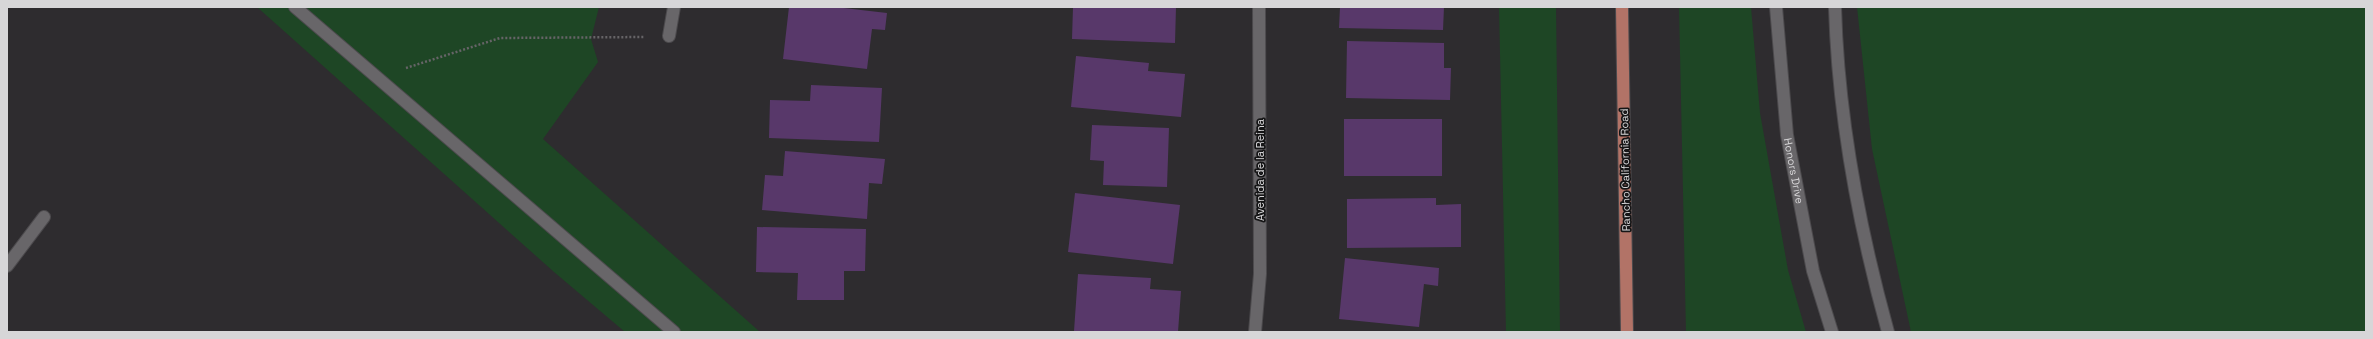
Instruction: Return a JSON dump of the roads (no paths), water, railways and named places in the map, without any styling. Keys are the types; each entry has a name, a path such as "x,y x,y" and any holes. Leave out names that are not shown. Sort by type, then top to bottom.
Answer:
{"main road":[{"name":"Rancho California Road","path":"1622,7 1627,332"}],"street":[{"path":"294,7 674,332"},
{"path":"669,36 674,7"},
{"name":"Avenida de la Reina","path":"1255,332 1260,274 1259,7"},
{"name":"Honors Drive","path":"1776,7 1787,135 1813,271 1832,332"},
{"path":"1835,7 1844,118 1860,217 1888,332"},
{"path":"7,266 44,217"}]}
